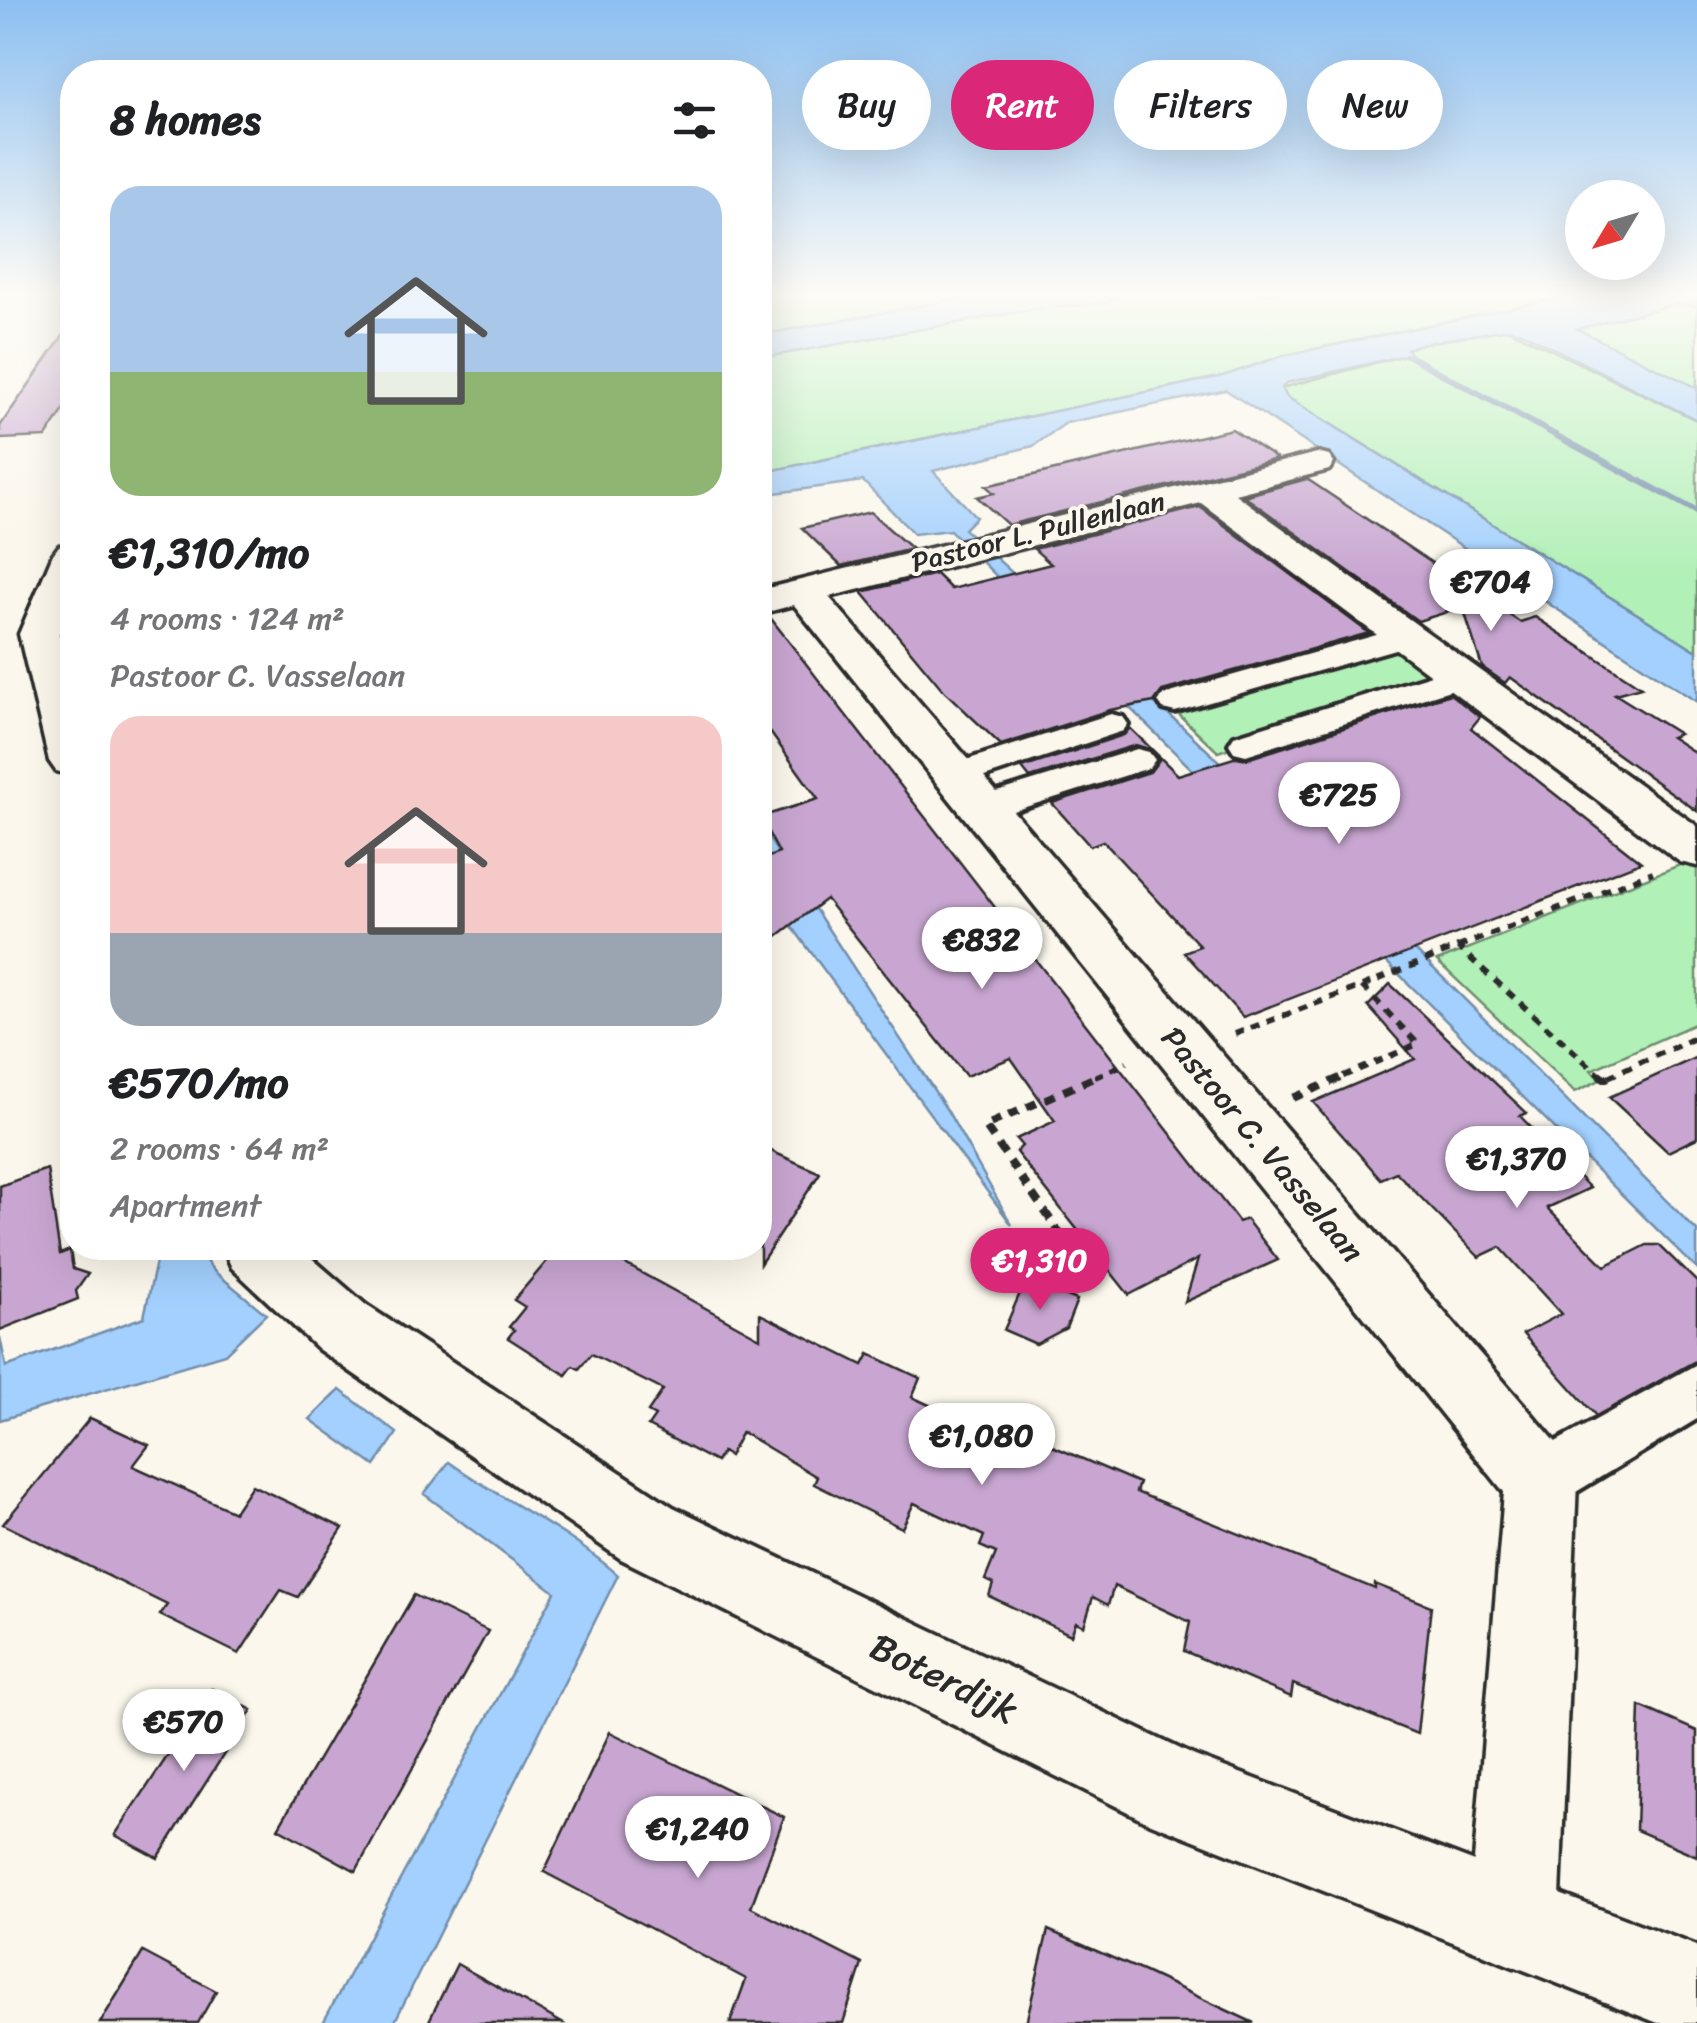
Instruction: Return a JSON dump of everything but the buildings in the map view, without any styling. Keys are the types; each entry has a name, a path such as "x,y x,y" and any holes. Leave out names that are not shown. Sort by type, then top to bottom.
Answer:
{"street":[{"name":"Pastoor L. Pullenlaan","path":"781,596 1317,463"},
{"path":"1206,490 1697,850"},
{"path":"60,583 39,634 60,714"},
{"name":"Pastoor C. Vasselaan","path":"781,596 970,792 1541,1482"},
{"path":"1174,702 1405,636"},
{"path":"1246,744 1460,676"},
{"path":"970,792 1111,724"},
{"path":"970,792 1138,760"},
{"name":"Boterdijk","path":"268,1260 342,1327 647,1533 1176,1791 1697,1992"},
{"path":"1514,1922 1541,1482 1697,1390"}],"path":[{"path":"1362,986 1658,870"},
{"path":"1458,947 1604,1079 1697,1037"}],"green space":[{"path":"772,387 1169,387 772,470"},
{"path":"1629,387 1697,420 1697,651 1287,397 1281,388"},
{"path":"1399,641 1443,674 1218,752 1172,708"},
{"path":"1690,861 1697,866 1697,1023 1591,1070 1600,1080 1575,1092 1437,961"}],"water":[{"path":"1169,387 1282,387 1287,397 1697,651 1697,702 1226,390 1066,423 1033,446 933,471 976,517 964,529 1186,730 1381,916 1697,1231 1697,1269 950,530 914,534 863,481 772,493 772,470"},
{"path":"1632,387 1697,388 1697,420"},
{"path":"772,843 947,1110 1012,1225 772,899"},
{"path":"156,1260 205,1260 266,1314 225,1354 0,1420 0,1337 6,1367 144,1317"},
{"path":"340,1390 397,1433 375,1466 310,1419"},
{"path":"449,1462 578,1544 618,1575 394,2023 323,2023 555,1592 424,1494"}],"waterway":[{"path":"1467,387 1697,512"}]}
